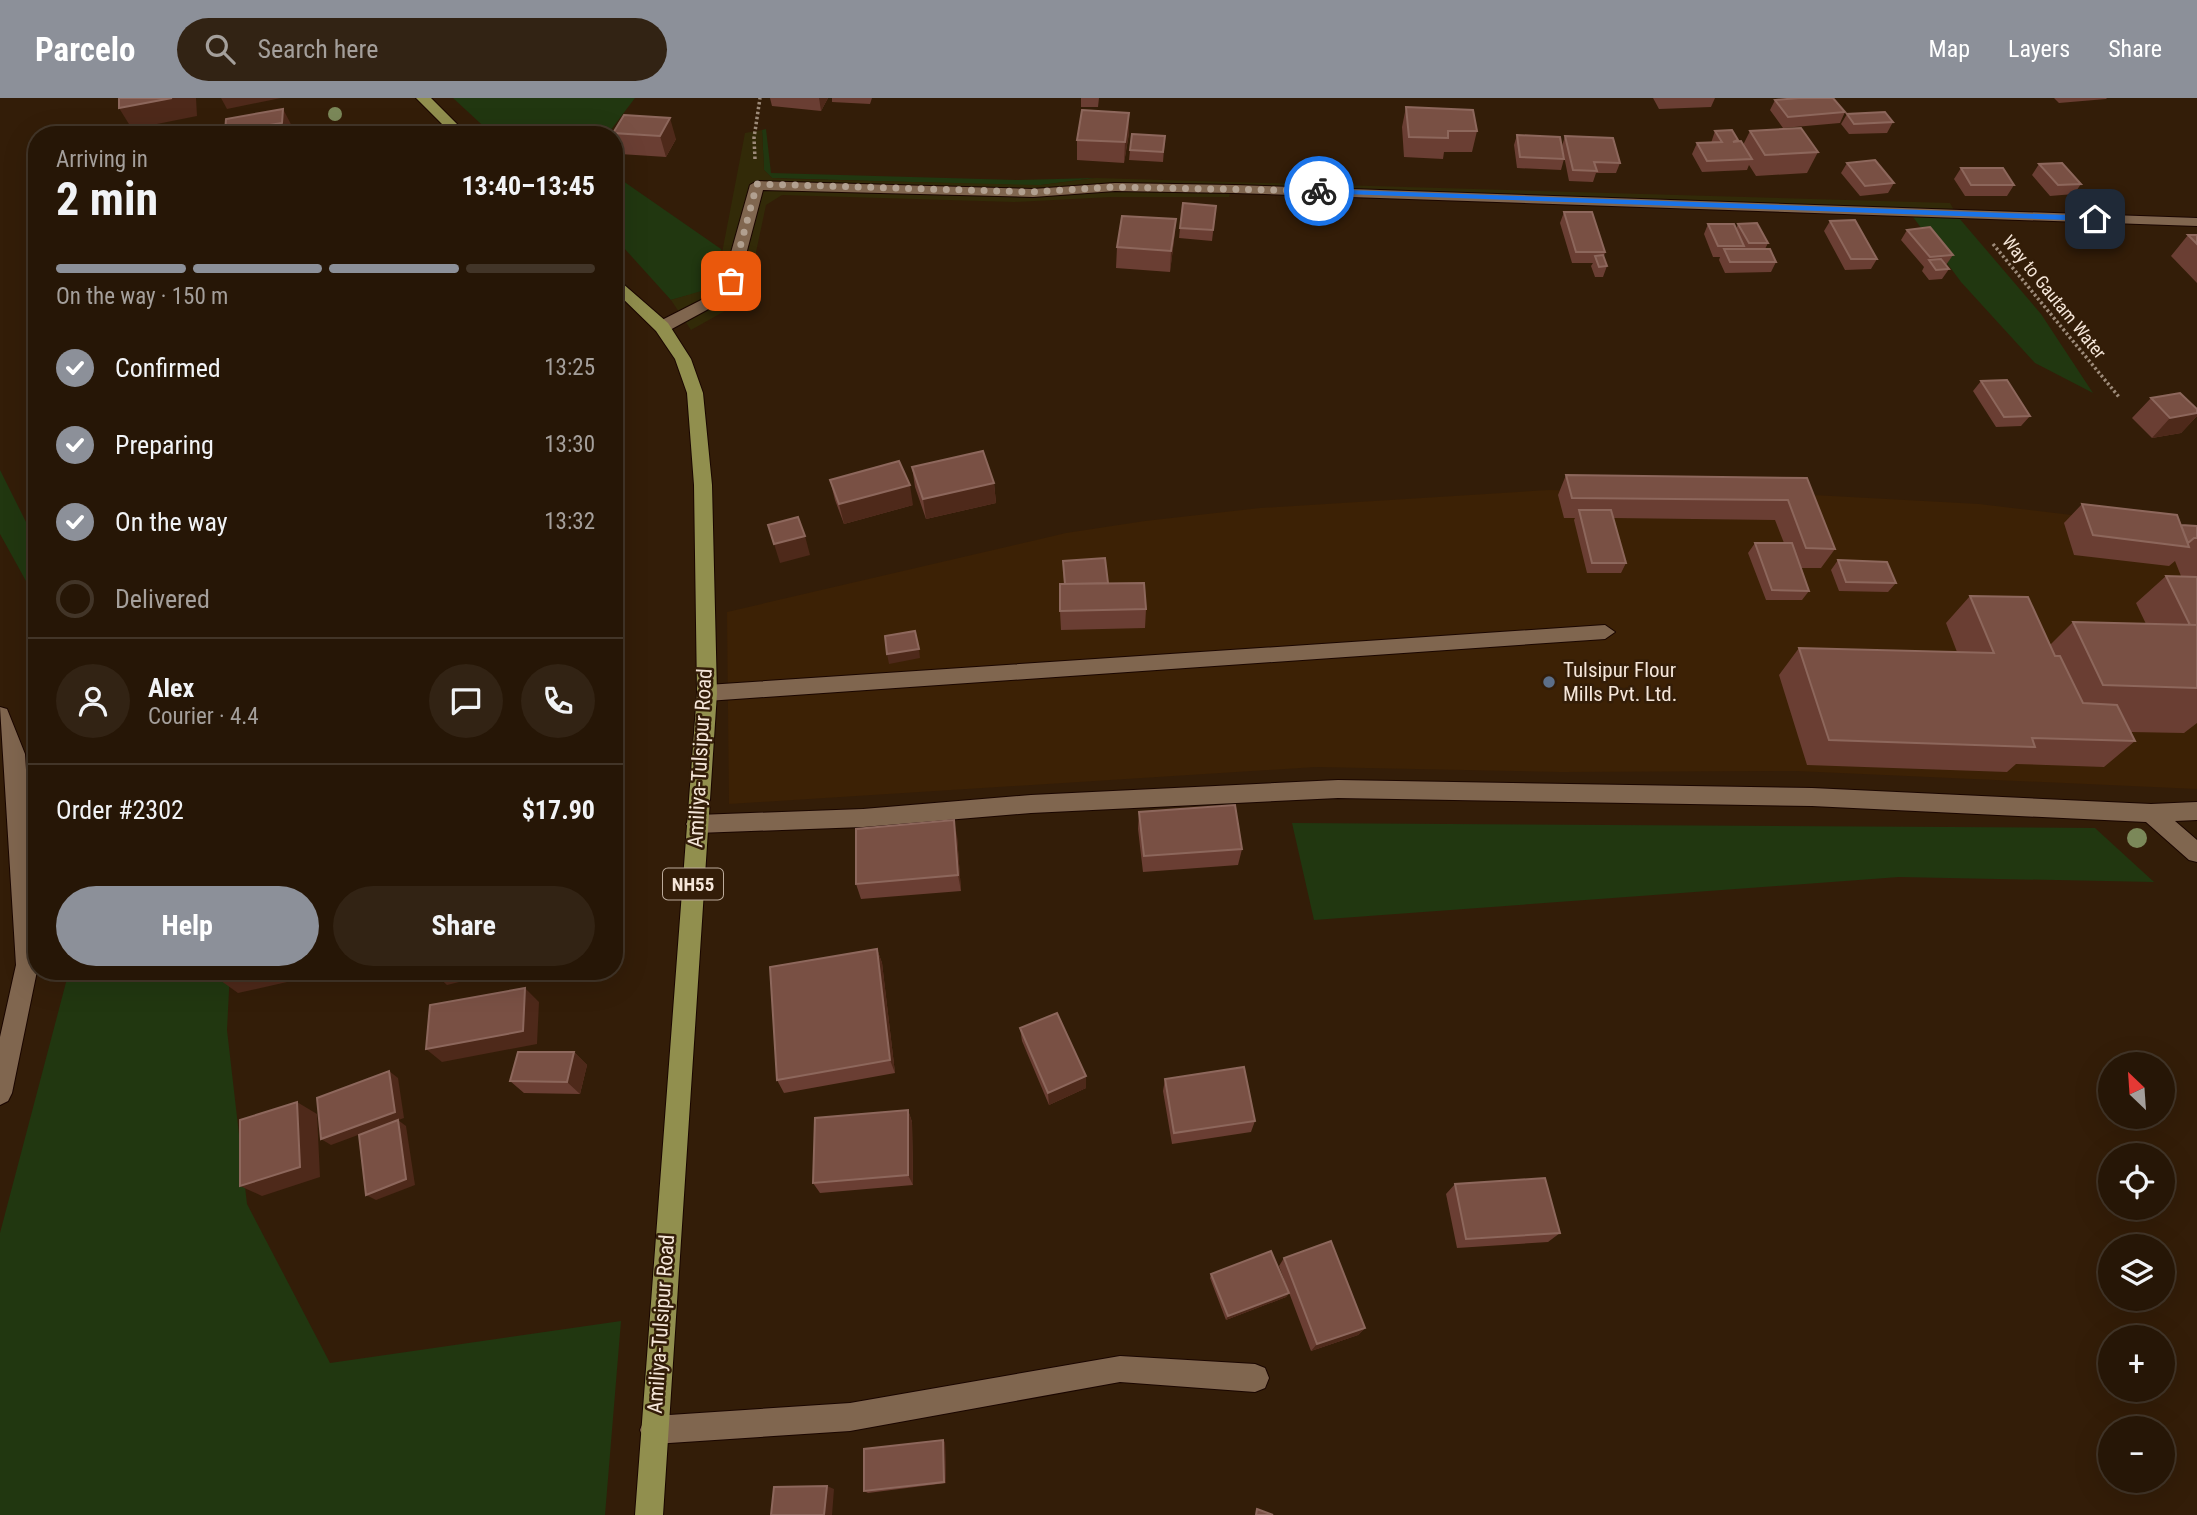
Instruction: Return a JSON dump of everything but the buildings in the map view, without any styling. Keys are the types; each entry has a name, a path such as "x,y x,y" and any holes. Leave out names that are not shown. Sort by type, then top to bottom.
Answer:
{"main road":[{"path":"423,98 452,126"},
{"name":"Amiliya-Tulsipur Road","path":"623,290 662,327 683,359 695,393 703,485 707,693 649,1515"}],"street":[{"path":"662,327 721,296 731,281 757,184 1032,192 1115,187 1234,189 2197,222"},
{"path":"707,693 1605,632"},
{"path":"0,715 15,754 27,965 0,1093"},
{"path":"697,824 863,818 1031,804 1338,789 1812,797 2151,813 2197,811"},
{"path":"2151,813 2197,853"},
{"path":"654,1430 850,1417 1120,1370 1255,1378"}],"path":[{"path":"757,184 754,138 760,98"},
{"name":"Way to Gautam Water","path":"1968,214 2119,397"}],"shaded area":[{"path":"1549,490 1795,494 1979,504 2197,530 2197,789 1796,771 1561,772 1316,767 729,804 727,612 1066,533 1145,521 1260,508"}],"green space":[{"path":"453,98 635,98 614,126 483,126"},
{"path":"766,129 771,173 1017,180 1096,178 1041,185 1011,185 772,178 764,170 762,130"},
{"path":"623,181 721,249 716,274 709,287 671,300 623,247"},
{"path":"1913,217 1959,218 2041,314 2093,393 2035,363 1961,282"},
{"path":"0,470 28,526 28,585 0,534"},
{"path":"1292,823 2095,828 2154,882 1899,877 1314,920"},
{"path":"67,980 230,980 227,1030 247,1204 330,1363 621,1321 605,1515 0,1515 0,1233"}],"sand":[{"path":"762,130 764,170 772,178 1041,185 1096,178 1950,203 1958,217 1230,193 1229,197 1111,197 1014,202 782,195 766,205 748,290 732,307 691,330 671,300 708,289 717,279 745,133"}],"way so far":[{"path":"731,281 757,184 1032,192 1115,187 1319,191"}],"place":[{"name":"Tulsipur Flour Mills Pvt. Ltd.","path":"1549,682"}],"route":[{"path":"1319,191 2095,219"}]}
